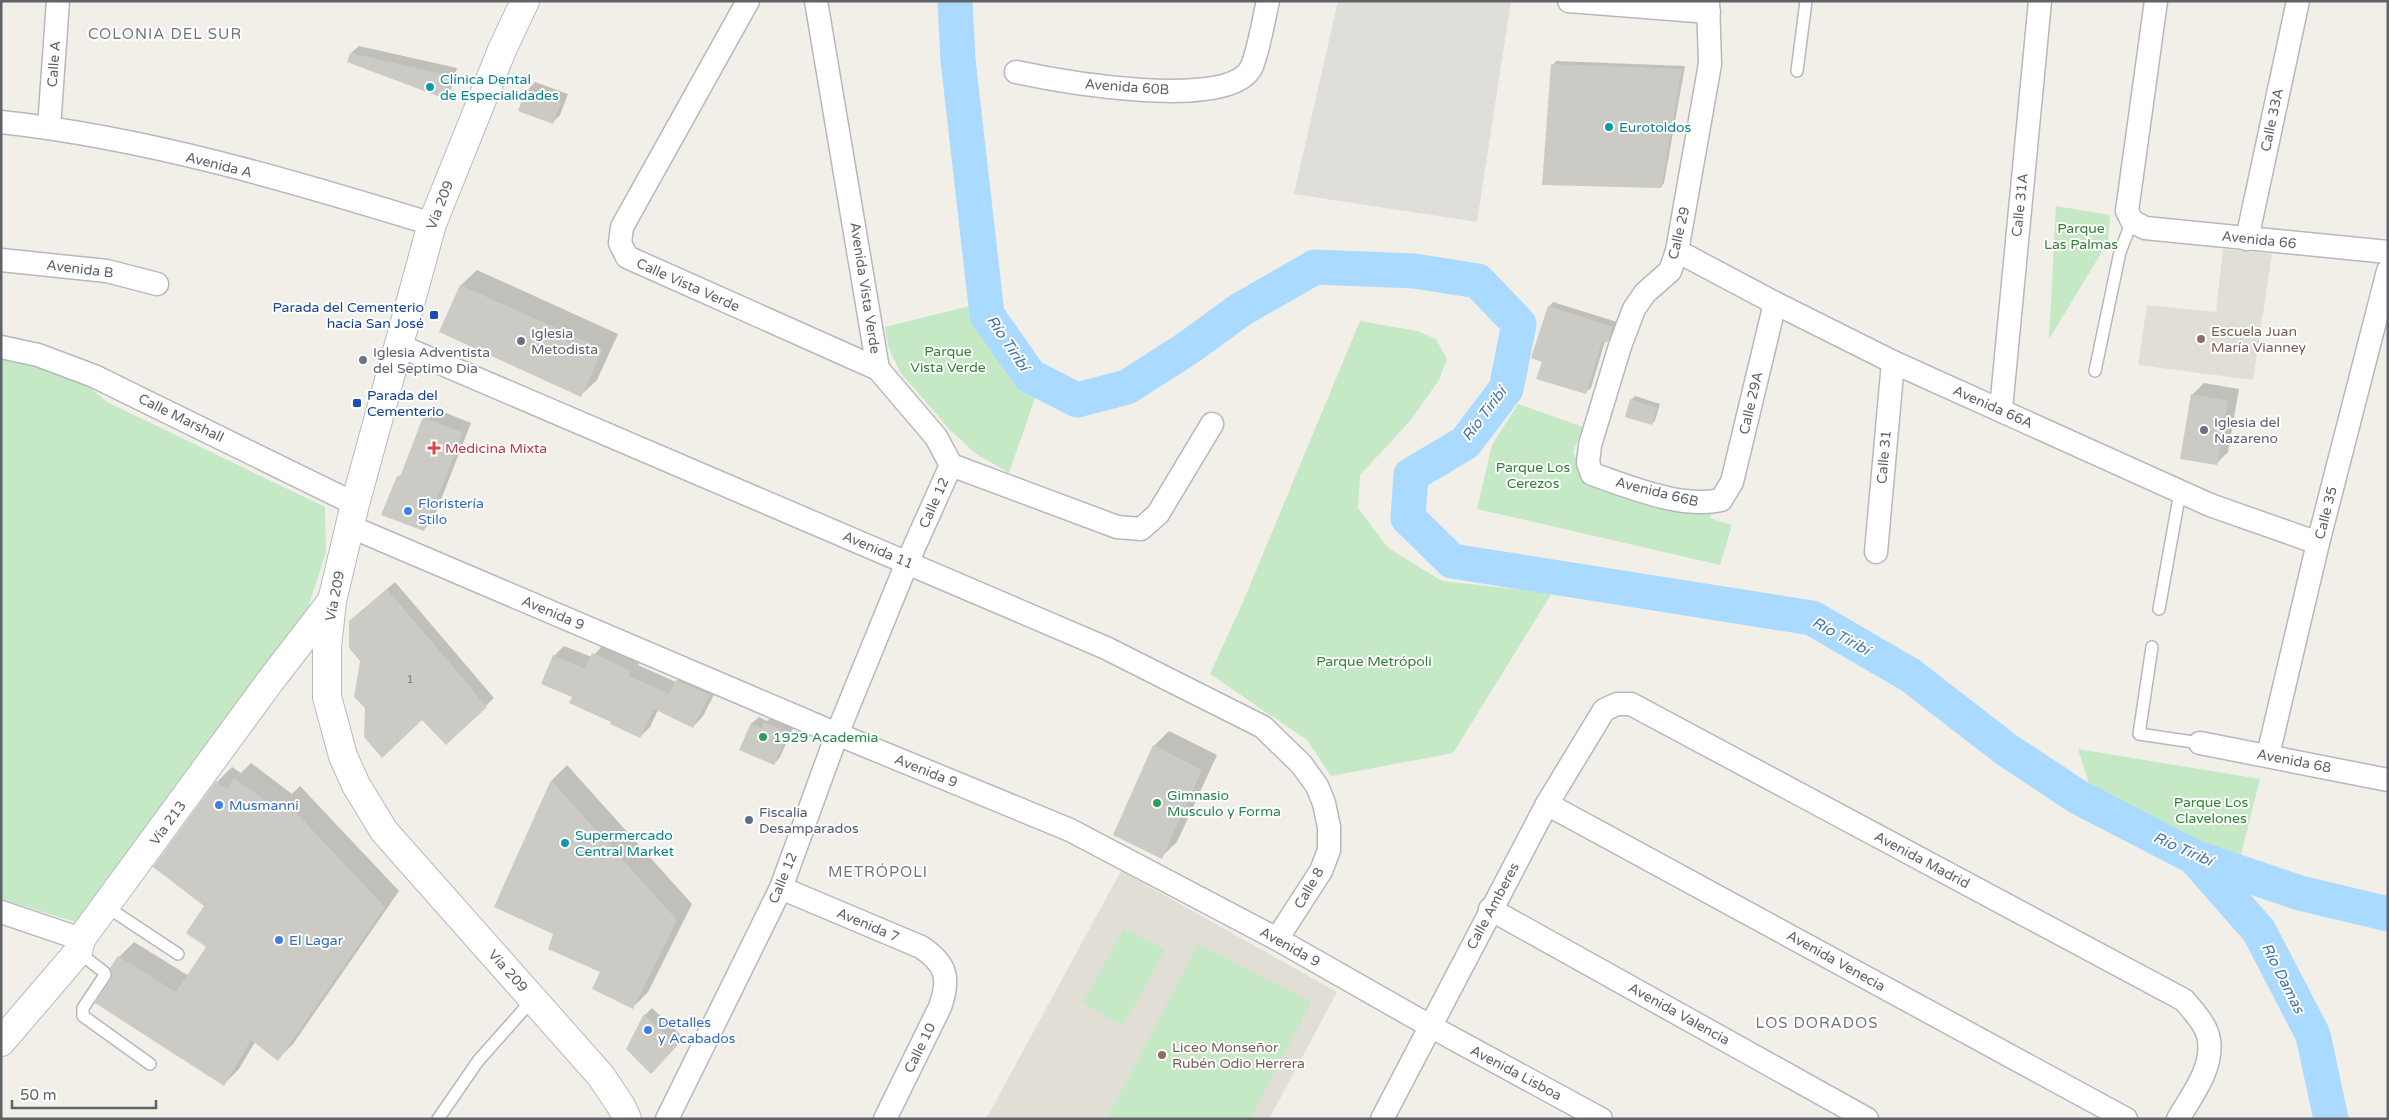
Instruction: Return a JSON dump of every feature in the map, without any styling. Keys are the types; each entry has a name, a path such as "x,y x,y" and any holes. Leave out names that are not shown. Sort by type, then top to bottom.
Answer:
{"main road":[{"name":"Vía 209","path":"525,1 502,50 432,224 352,515 332,601 327,647 327,697 344,756 356,785 384,831 601,1076 621,1106 627,1119"},
{"name":"Vía 213","path":"1,1042 80,946 272,680 332,601"}],"street":[{"name":"Calle A","path":"49,128 58,1"},
{"name":"Calle Vista Verde","path":"748,1 622,227 620,243 627,257 878,369"},
{"name":"Avenida Vista Verde","path":"816,1 878,369 936,438 951,465"},
{"name":"Avenida 60B","path":"1016,72 1099,87 1170,91 1211,88 1239,81 1251,68 1268,1"},
{"path":"1569,1 1709,7"},
{"name":"Calle 31A","path":"2001,410 2040,1"},
{"path":"2132,221 2127,211 2156,1"},
{"name":"Calle 33A","path":"2246,239 2298,1"},
{"name":"Calle 29","path":"1592,474 1588,463 1590,446 1631,316 1645,293 1670,271 1677,251 1709,74 1709,7"},
{"name":"Avenida A","path":"1,122 49,128 181,155 315,188 432,224"},
{"name":"Avenida 66","path":"2132,221 2145,228 2388,252"},
{"name":"Avenida 66A","path":"1677,251 1893,362 2210,505 2318,543"},
{"name":"Avenida B","path":"1,260 107,270 157,284"},
{"name":"Calle 35","path":"2268,755 2318,543 2388,271"},
{"name":"Calle 29A","path":"1721,500 1732,482 1775,303"},
{"name":"Avenida 11","path":"398,345 1106,648 1263,727 1302,765 1317,786 1324,803"},
{"name":"Calle Marshall","path":"1,347 38,355 94,376 352,515"},
{"name":"Calle 31","path":"1876,552 1893,362"},
{"path":"951,465 1117,527 1141,529 1158,514 1212,424"},
{"name":"Calle 12","path":"667,1119 781,888 837,734 907,563 951,465"},
{"name":"Avenida 66B","path":"1592,474 1645,492 1704,504 1721,500"},
{"name":"Avenida 9","path":"352,515 837,734 1070,830 1278,939 1430,1026"},
{"name":"Calle Amberes","path":"1382,1119 1490,909 1547,804 1604,710 1617,704"},
{"name":"Avenida Madrid","path":"1617,704 1631,704 2184,1000 2198,1018 2209,1039 2203,1077 2178,1119"},
{"name":"Avenida 68","path":"2200,743 2388,780"},
{"name":"Calle 8","path":"1278,939 1321,871 1329,850 1329,827 1324,803"},
{"name":"Avenida Venecia","path":"1547,804 2126,1119"},
{"name":"Avenida 7","path":"781,888 921,947 934,955 945,974"},
{"name":"Avenida Valencia","path":"1490,909 1867,1119"},
{"path":"1,912 80,946"},
{"name":"Calle 10","path":"886,1119 940,1007 946,990 945,974"},
{"name":"Avenida Lisboa","path":"1430,1026 1602,1119"}],"lane":[{"path":"1797,71 1806,1"},
{"path":"2095,371 2120,252 2132,221"},
{"path":"2159,609 2180,492"},
{"path":"2152,647 2139,734 2200,743"},
{"path":"107,907 178,954"},
{"path":"80,946 105,975 83,1008 83,1016 150,1064"},
{"path":"438,1119 478,1061 533,999"}],"shaded area":[{"path":"1338,1 1511,1 1477,222 1294,194"},
{"name":"Escuela Juan María Vianney","path":"2223,249 2272,254 2253,380 2138,365 2147,305 2216,312"},
{"name":"Liceo Monseñor Rubén Odio Herrera","path":"1121,871 1337,992 1269,1119 986,1119"}],"green space":[{"name":"Parque Las Palmas","path":"2056,206 2110,215 2108,242 2049,339"},
{"name":"Parque Vista Verde","path":"974,305 977,322 1023,389 1036,395 1009,473 975,453 950,430 900,372 888,346 885,327"},
{"name":"Parque Metrópoli","path":"1360,321 1417,331 1436,339 1447,359 1439,380 1410,421 1360,475 1358,508 1388,548 1442,581 1552,593 1453,753 1331,776 1307,740 1210,674 1243,602"},
{"path":"1,359 72,373 107,402 325,507 326,552 307,611 81,924 1,899"},
{"name":"Parque Los Cerezos","path":"1518,404 1583,427 1573,452 1582,470 1713,510 1710,518 1732,525 1720,565 1477,509 1492,445"},
{"name":"Parque Los Clavelones","path":"2078,749 2260,779 2239,862 2186,842 2091,790"},
{"path":"1124,928 1165,950 1123,1026 1083,1003"},
{"path":"1198,944 1311,1002 1250,1119 1107,1119"}],"building":[{"name":"Clínica Dental de Especialidades","path":"350,53 451,76 443,98 347,62"},
{"name":"Eurotoldos","path":"1551,64 1682,69 1661,188 1542,185"},
{"path":"526,89 561,102 553,124 518,111"},
{"name":"Iglesia Metodista","path":"460,285 603,349 581,397 439,332"},
{"path":"1548,306 1613,327 1607,343 1602,341 1586,394 1536,379 1542,362 1531,358"},
{"name":"Iglesia del Nazareno","path":"2191,394 2228,401 2217,465 2180,459"},
{"path":"1630,399 1657,408 1652,425 1625,417"},
{"path":"423,417 463,433 424,531 381,515 397,476 400,477"},
{"path":"387,589 487,707 446,745 422,720 382,758 364,737 365,708 354,697 360,661 349,648 349,621"},
{"path":"592,653 631,671 629,676 669,694 676,680 710,695 693,728 654,709 640,738 610,724 611,722 569,703 572,697 541,684 553,655 585,669"},
{"path":"764,722 788,733 774,765 739,750 751,723 762,728"},
{"name":"Gimnasio Musculo y Forma","path":"1153,745 1202,770 1162,859 1113,835"},
{"name":"El Lagar","path":"234,778 277,809 284,800 385,907 278,1061 251,1040 224,1086 95,1003 111,979 110,968 118,956 176,992 206,947 186,933 204,906 153,867 216,781 227,789"},
{"name":"Supermercado Central Market","path":"551,780 677,920 633,1009 592,989 600,972 548,949 553,934 494,907"},
{"name":"Detalles y Acabados","path":"644,1014 677,1046 651,1074 626,1049"}],"waterway":[{"name":"Río Tiribí","path":"955,1 958,60 987,315 1030,376 1077,400 1127,387 1188,348 1240,310 1315,267 1414,271 1478,281 1519,324 1506,389 1465,443 1411,475 1408,518 1452,561 1812,618 1910,675 2007,750 2078,797 2194,857 2300,893 2388,914"},
{"name":"Río Damas","path":"2195,858 2259,931 2313,1035 2331,1119"}],"place":[{"name":"Clínica Dental de Especialidades","path":"430,87"},
{"name":"Eurotoldos","path":"1609,127"},
{"name":"Parada del Cementerio hacia San José","path":"434,315"},
{"name":"Escuela Juan María Vianney","path":"2201,339"},
{"name":"Iglesia Metodista","path":"521,341"},
{"name":"Iglesia Adventista del Septimo Dia","path":"363,360"},
{"name":"Parada del Cementerio","path":"357,403"},
{"name":"Iglesia del Nazareno","path":"2204,430"},
{"name":"Medicina Mixta","path":"434,448"},
{"name":"Floristería Stilo","path":"408,511"},
{"name":"1929 Academia","path":"763,737"},
{"name":"Gimnasio Musculo y Forma","path":"1157,803"},
{"name":"Musmanni","path":"219,805"},
{"name":"Fiscalia Desamparados","path":"749,820"},
{"name":"Supermercado Central Market","path":"565,843"},
{"name":"El Lagar","path":"279,940"},
{"name":"Detalles y Acabados","path":"648,1030"},
{"name":"Liceo Monseñor Rubén Odio Herrera","path":"1162,1055"}],"district":[{"name":"COLONIA DEL SUR","path":"165,34"},
{"name":"METRÓPOLI","path":"878,872"},
{"name":"LOS DORADOS","path":"1817,1023"}]}
